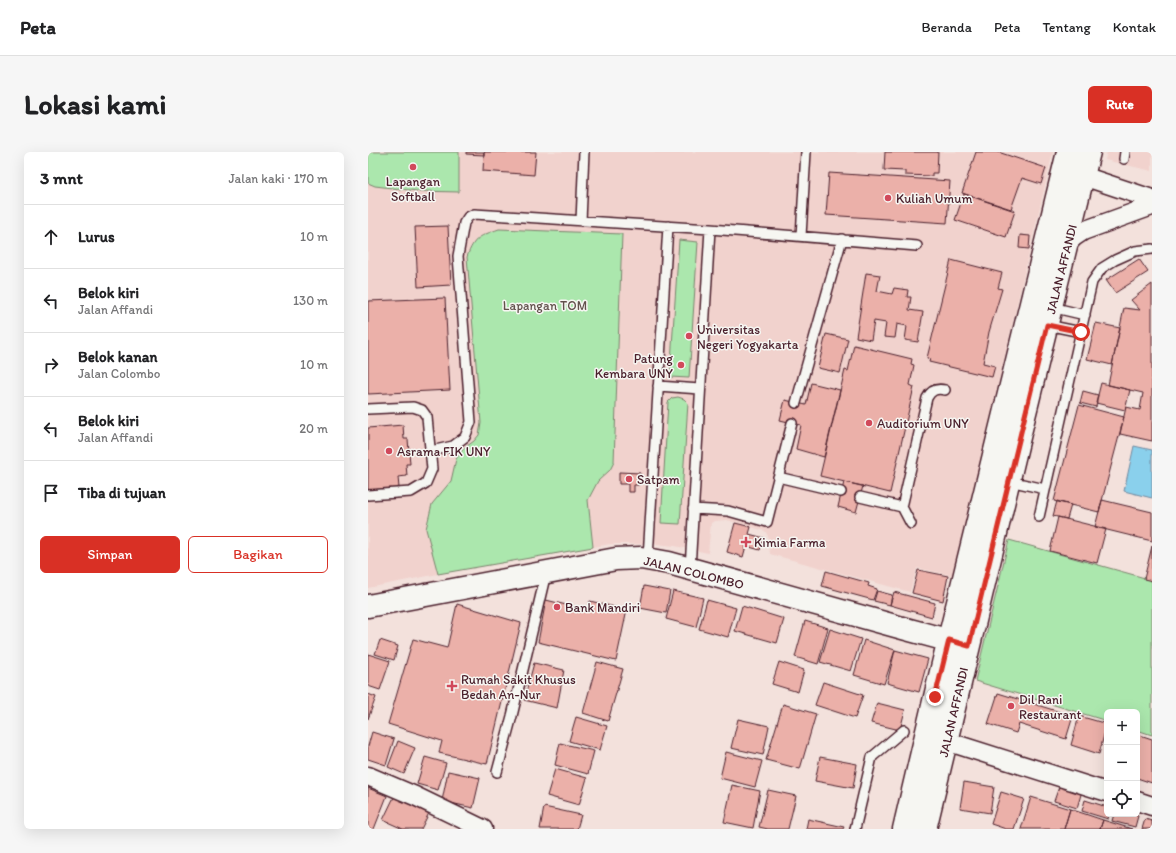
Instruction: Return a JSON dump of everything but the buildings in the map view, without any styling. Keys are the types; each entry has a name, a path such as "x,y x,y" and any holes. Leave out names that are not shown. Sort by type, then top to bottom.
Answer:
{"main road":[{"name":"JALAN AFFANDI","path":"925,829 946,741 959,643 1068,152"},
{"name":"JALAN AFFANDI","path":"904,829 1009,481 1089,152"},
{"name":"JALAN COLOMBO","path":"368,606 616,559 648,558 906,630 959,643"}],"street":[{"path":"1083,176 1152,198"},
{"path":"1067,244 1083,231 1152,206"},
{"path":"946,741 1104,791"},
{"path":"368,776 415,796 483,829"},
{"path":"1140,802 1152,806"}],"lane":[{"path":"581,220 584,152"},
{"path":"801,236 806,152"},
{"path":"430,451 453,446 466,437 471,422 458,256 464,223 468,217 474,214 710,229 917,246"},
{"path":"648,558 668,226"},
{"path":"690,569 710,229"},
{"path":"796,403 842,239"},
{"path":"1039,517 1092,282 1102,268 1115,260 1135,251 1152,250"},
{"path":"1049,316 1084,315"},
{"path":"1049,316 1081,332"},
{"path":"658,386 700,389"},
{"path":"911,524 902,507 927,398 929,393 934,390 945,390"},
{"path":"368,409 413,407 422,410 427,417 432,468 426,483 411,492 368,495"},
{"path":"693,509 728,511 767,522 792,423"},
{"path":"778,477 841,492"},
{"path":"1009,481 1045,489"},
{"path":"860,497 902,507"},
{"path":"497,772 547,572"},
{"path":"855,829 872,757 904,730"}],"shaded area":[{"name":"Universitas Negeri Yogyakarta","path":"368,152 1053,152 953,576 917,568 910,592 770,554 768,536 765,531 727,520 715,521 711,523 708,553 657,544 610,544 438,574 368,588"},
{"path":"1107,152 1152,152 1152,171 1105,160"}],"green space":[{"name":"Lapangan Softball","path":"368,152 459,152 459,192 417,191 375,186 368,183"},
{"name":"Lapangan TOM","path":"499,229 622,234 614,462 610,470 598,481 588,500 593,547 438,574 426,529 432,504 451,481 456,459 463,449 474,441 479,435 481,423 467,257 472,245 478,238"},
{"path":"679,240 698,242 689,378 670,377"},
{"path":"678,397 684,399 688,403 680,524 661,523 668,402 672,398"},
{"path":"1009,540 1152,580 1152,735 1140,731 1140,709 1104,709 1104,720 975,681"}],"water":[{"path":"1134,446 1152,450 1152,498 1124,491"}],"place":[{"name":"Lapangan Softball","path":"413,167"},
{"name":"Kuliah Umum","path":"888,198"},
{"name":"Universitas Negeri Yogyakarta","path":"689,336"},
{"name":"Patung Kembara UNY","path":"681,365"},
{"name":"Auditorium UNY","path":"869,423"},
{"name":"Asrama FIK UNY","path":"389,451"},
{"name":"Satpam","path":"629,479"},
{"name":"Kimia Farma","path":"746,542"},
{"name":"Bank Mandiri","path":"557,607"},
{"name":"Rumah Sakit Khusus Bedah An-Nur","path":"452,686"},
{"name":"Dil Rani Restaurant","path":"1011,706"}],"route":[{"path":"935,697 949,640 969,646 1047,325 1081,332"}]}
